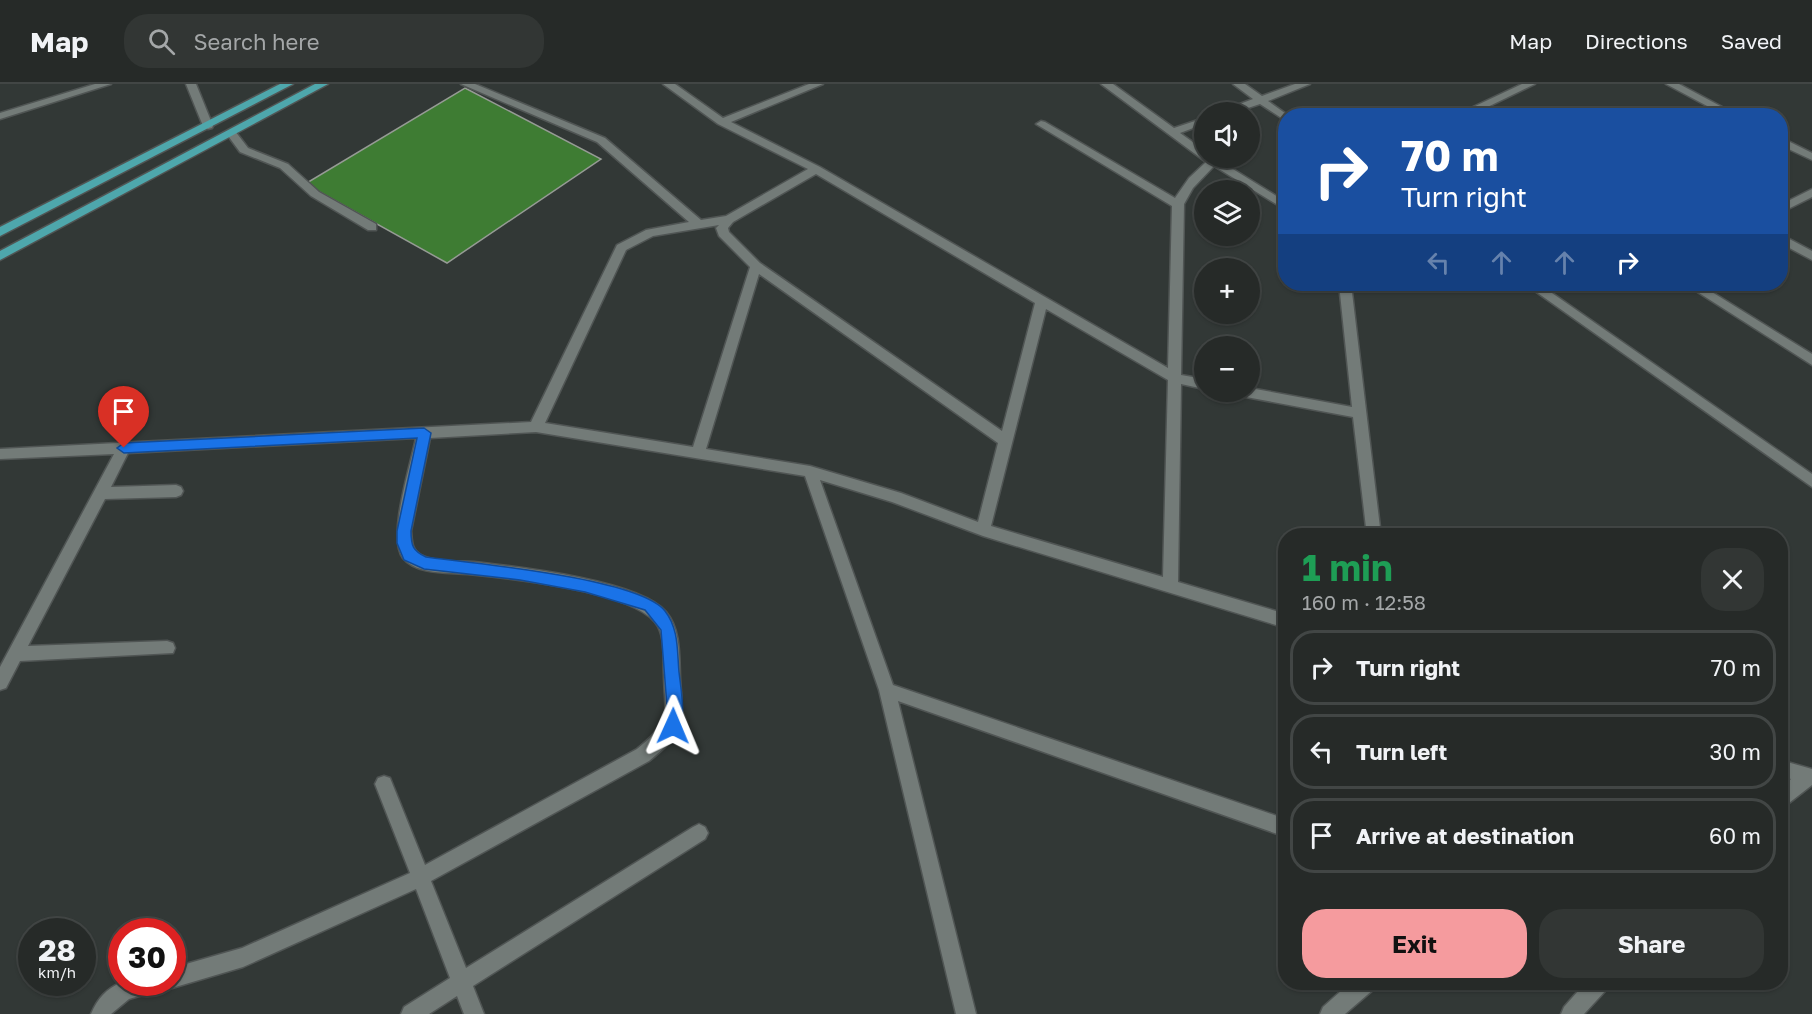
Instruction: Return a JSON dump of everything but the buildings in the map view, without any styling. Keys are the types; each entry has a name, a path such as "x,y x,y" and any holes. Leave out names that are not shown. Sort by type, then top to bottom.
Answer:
{"main road":[{"path":"0,232 288,84"},
{"path":"0,256 323,84"}],"street":[{"path":"0,116 106,84"},
{"path":"191,84 208,126"},
{"path":"466,84 601,140 699,225"},
{"path":"668,84 722,122 816,170 1174,378 1194,382"},
{"path":"722,122 818,84"},
{"path":"1106,84 1194,147"},
{"path":"1238,84 1278,113"},
{"path":"1258,102 1305,84"},
{"path":"1499,84 1512,92"},
{"path":"1477,108 1530,84"},
{"path":"1671,84 1718,107"},
{"path":"1041,124 1178,204"},
{"path":"1175,131 1194,124"},
{"path":"231,133 244,150 285,166 315,194 372,227"},
{"path":"1788,144 1812,157"},
{"path":"1170,587 1178,204 1201,168"},
{"path":"1224,168 1278,202"},
{"path":"536,427 621,248 650,233 726,223 816,170"},
{"path":"1788,206 1812,192"},
{"path":"726,223 728,238 756,267 1007,442"},
{"path":"1788,242 1812,256"},
{"path":"698,453 756,267"},
{"path":"1346,291 1373,528"},
{"path":"1541,291 1812,481"},
{"path":"1702,291 1812,360"},
{"path":"983,530 1042,301"},
{"path":"1260,395 1360,413"},
{"path":"0,454 536,427 810,471 896,497 983,530 1278,619"},
{"path":"186,974 243,957 421,877 643,755 662,740 673,726 675,706 668,629 660,615 649,605 585,586 520,574 424,563 409,556 404,543 404,531 424,433"},
{"path":"0,683 124,448"},
{"path":"810,471 887,690 966,1014"},
{"path":"100,493 176,491"},
{"path":"15,654 167,648"},
{"path":"887,690 1278,825"},
{"path":"1788,770 1809,777"},
{"path":"1788,795 1809,777"},
{"path":"384,784 474,1014"},
{"path":"411,1014 699,833"},
{"path":"1330,1014 1358,990"},
{"path":"1571,1014 1593,990"},
{"path":"100,1014 102,1009 116,996"}],"route":[{"path":"124,448 424,433 404,531 404,543 409,556 424,563 520,574 585,586 649,605 660,615 668,629 675,706 673,726"}]}
